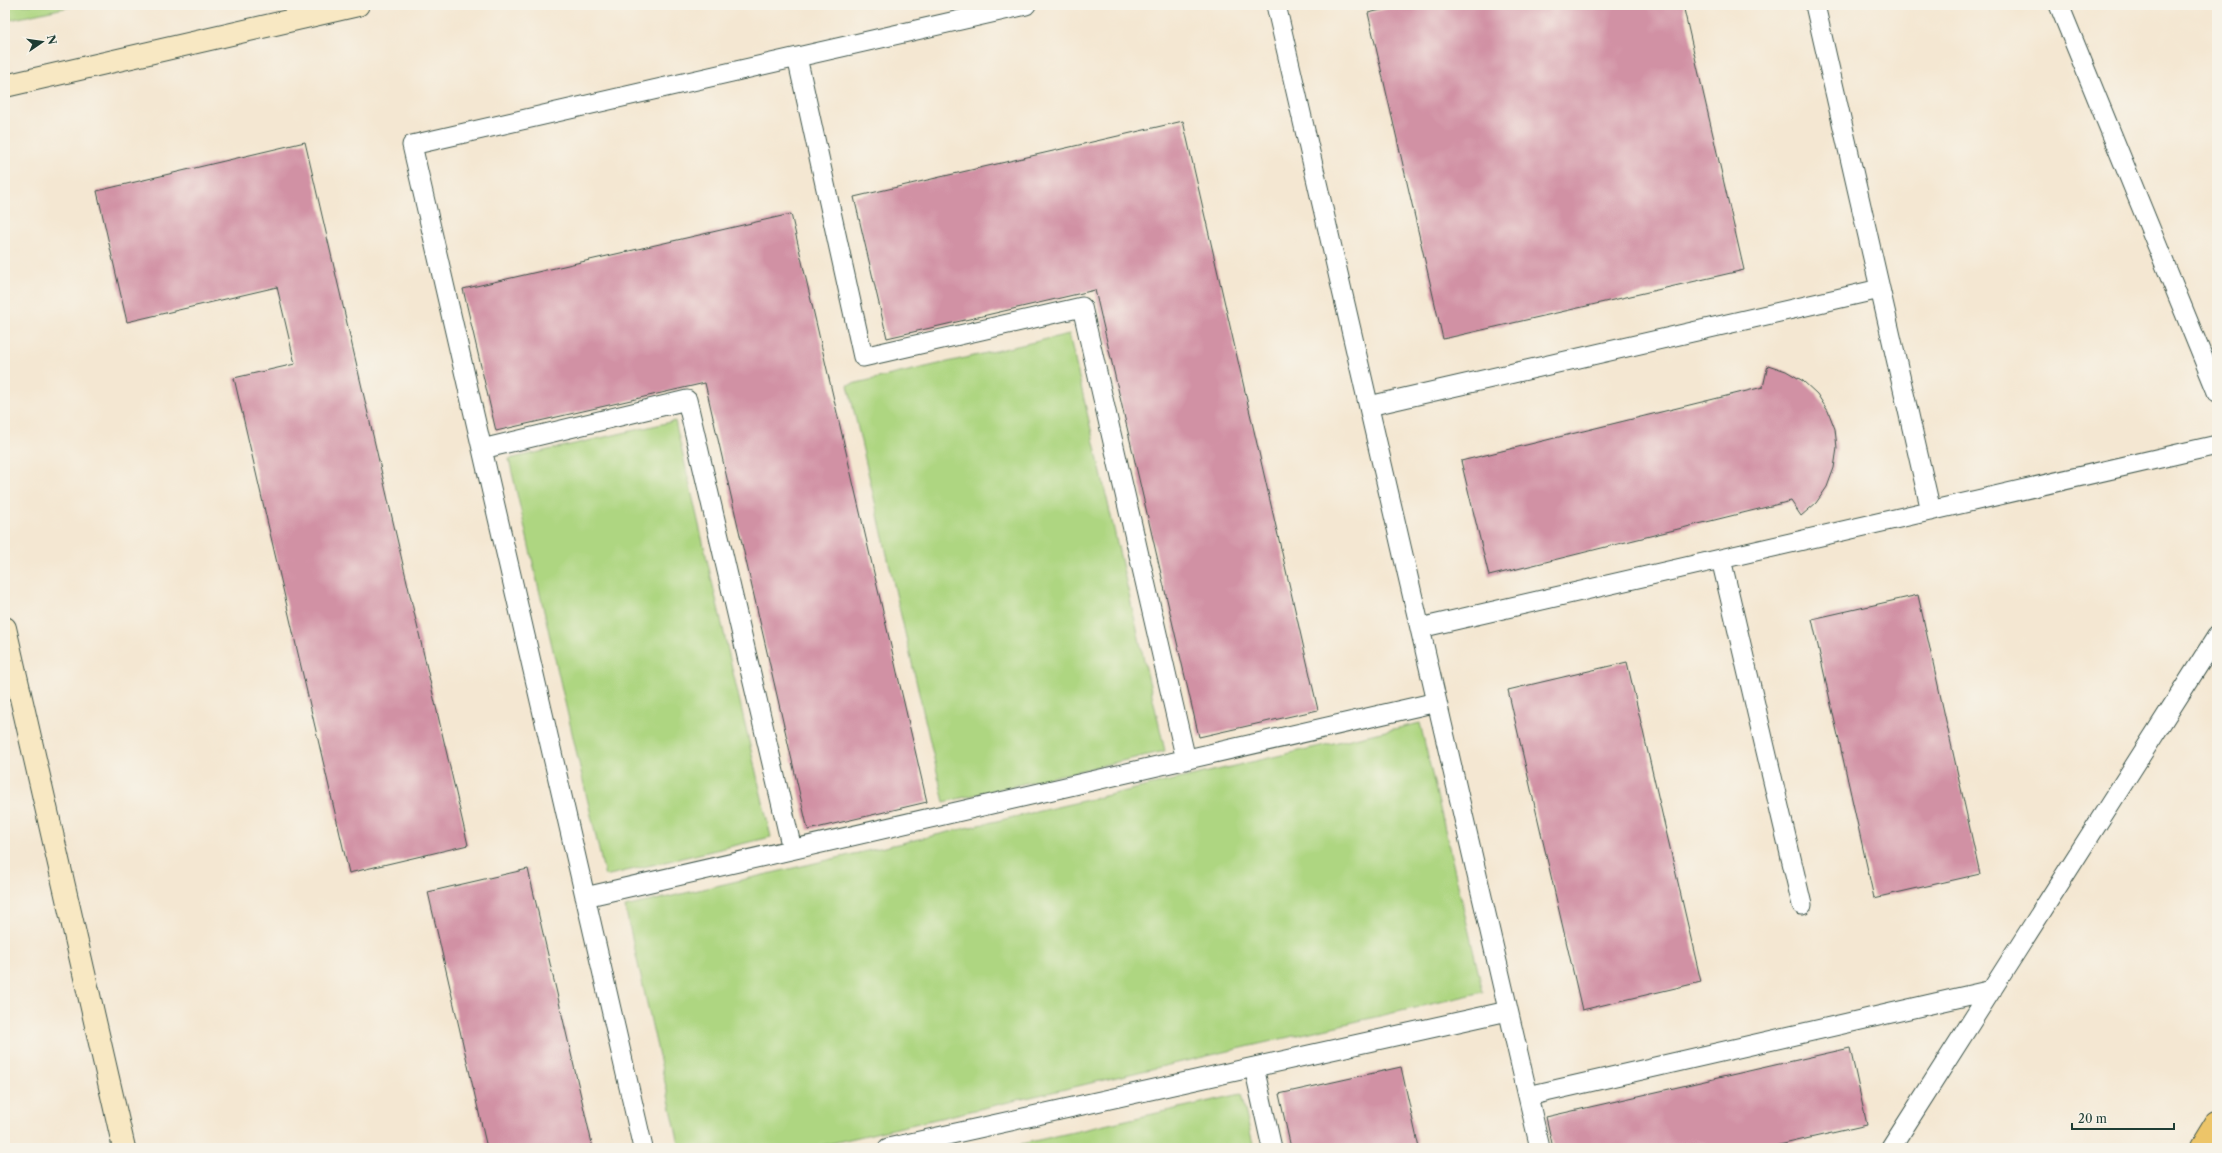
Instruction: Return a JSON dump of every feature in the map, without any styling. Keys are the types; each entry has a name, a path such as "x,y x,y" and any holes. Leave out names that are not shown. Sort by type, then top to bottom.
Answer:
{"main road":[{"path":"2201,1148 2217,1122"}],"street":[{"path":"5,86 358,5"},
{"path":"5,628 124,1148"}],"lane":[{"path":"643,1148 412,145 1026,5"},
{"path":"1276,5 1540,1148"},
{"path":"1815,5 1931,511"},
{"path":"2058,5 2217,392"},
{"path":"797,57 863,357 1082,307 1186,760"},
{"path":"1369,406 1880,289"},
{"path":"482,449 687,400 792,849"},
{"path":"1420,628 2217,445"},
{"path":"1721,559 1802,905"},
{"path":"1891,1148 2217,636"},
{"path":"585,896 1437,702"},
{"path":"1528,1096 1992,990"},
{"path":"888,1148 1508,1010"},
{"path":"1254,1067 1272,1148"}],"green space":[{"path":"5,5 78,5 5,21"},
{"path":"1069,334 1165,751 944,802 848,385"},
{"path":"675,421 771,837 605,876 509,459"},
{"path":"1420,723 1483,992 811,1148 680,1148 625,907"},
{"path":"1241,1094 1254,1148 1022,1148 1021,1144"}],"building":[{"path":"1403,5 1683,5 1744,270 1443,339 1368,13"},
{"path":"1183,121 1318,710 1199,737 1095,290 887,338 854,197"},
{"path":"305,142 468,845 349,873 234,378 295,364 277,287 127,322 97,191"},
{"path":"791,214 927,802 808,830 705,383 496,431 463,289"},
{"path":"1768,365 1786,371 1803,381 1817,394 1828,411 1835,429 1837,448 1834,468 1827,487 1816,503 1801,516 1791,501 1489,576 1461,461 1763,387"},
{"path":"1918,595 1980,874 1874,898 1812,619"},
{"path":"1627,662 1701,982 1582,1010 1508,690"},
{"path":"528,869 593,1148 487,1148 428,892"},
{"path":"1850,1048 1867,1125 1766,1148 1553,1148 1546,1117"},
{"path":"1401,1067 1419,1148 1291,1148 1279,1094"}]}
